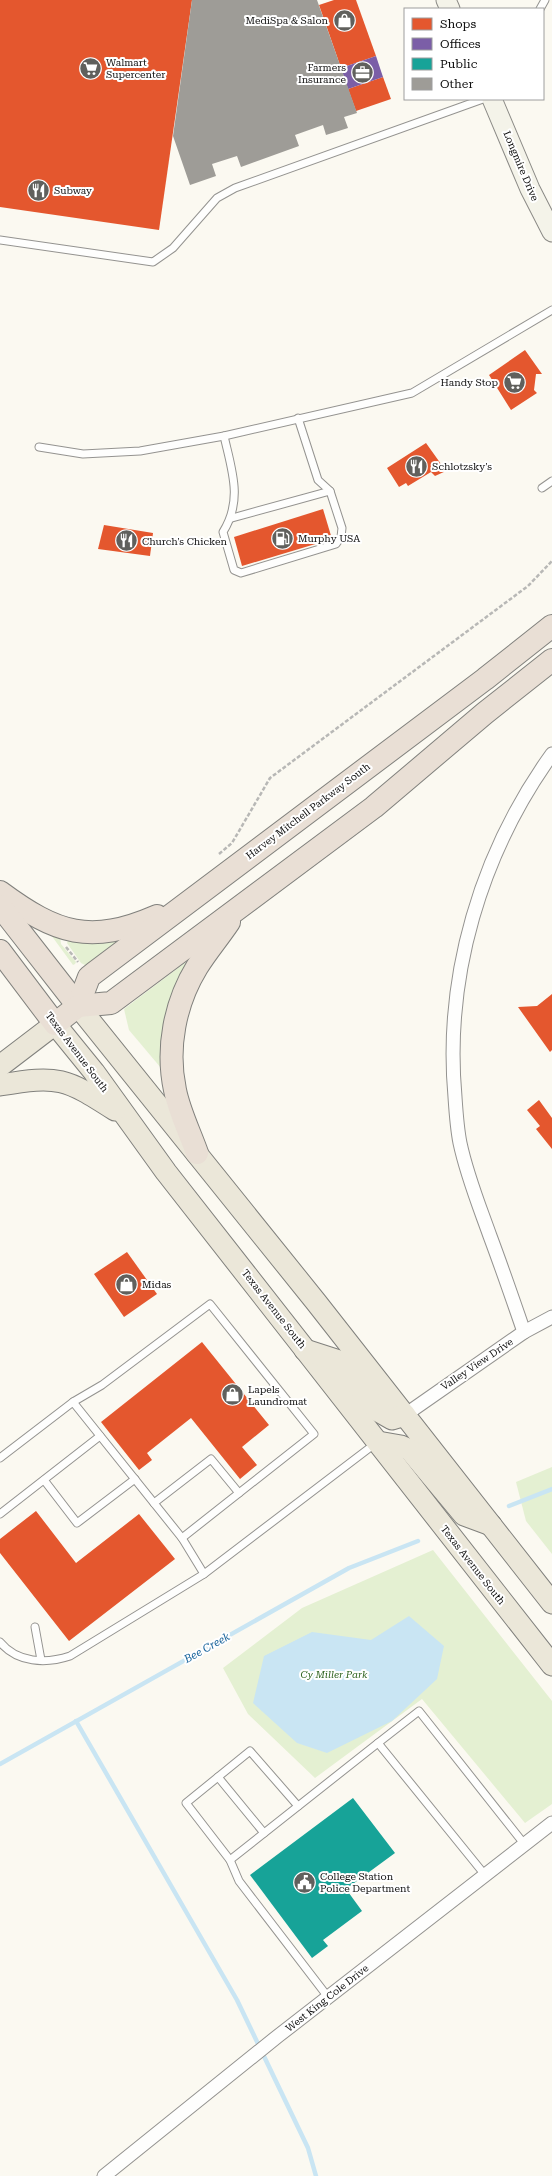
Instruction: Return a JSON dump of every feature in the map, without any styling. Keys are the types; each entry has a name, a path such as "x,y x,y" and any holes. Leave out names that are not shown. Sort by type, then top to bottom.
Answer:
{"highway":[{"name":"Harvey Mitchell Parkway South","path":"55,1024 78,1006 90,977 186,903 485,679 552,626"},
{"path":"0,906 78,1006 111,1004 374,806 552,660"},
{"path":"0,892 48,923 70,930 91,933 130,927 186,903"},
{"path":"197,1153 175,1091 171,1068 172,1033 187,985 198,965 239,907"},
{"name":"Texas Avenue South","path":"0,951 55,1024"}],"main road":[{"path":"78,1006 405,1414 552,1603"},
{"name":"Harvey Mitchell Parkway South","path":"0,1066 55,1024"},
{"name":"Texas Avenue South","path":"55,1024 166,1172 552,1665"},
{"path":"0,1085 32,1079 52,1079 66,1082 86,1091 126,1117"},
{"path":"305,1350 339,1361 378,1411 392,1419 405,1414"},
{"path":"378,1442 401,1446 410,1450 464,1515 491,1525"}],"street":[{"name":"Longmire Drive","path":"492,100 530,189 551,230"},
{"path":"524,1332 473,1192 460,1142 452,1059 453,1021 461,966 474,916 488,872 509,824 533,780 552,754"},
{"name":"Valley View Drive","path":"405,1414 524,1332 552,1317"},
{"name":"West King Cole Drive","path":"104,2176 278,2036 552,1824"}],"lane":[{"path":"0,240 153,262 174,248 217,198 235,188 480,100"},
{"path":"39,447 83,454 126,453 224,436 412,393 552,310"},
{"path":"224,436 235,486 232,518 223,532 234,570 241,573 336,544 341,538 342,528 330,491 318,480 298,418"},
{"path":"542,488 552,481"},
{"path":"232,518 330,491"},
{"path":"0,1458 73,1402 102,1385 210,1304 314,1434 182,1538"},
{"path":"73,1402 182,1538 204,1574"},
{"path":"0,1514 100,1436"},
{"path":"0,1642 8,1651 28,1659 53,1662 70,1656 204,1574 378,1442"},
{"path":"154,1503 211,1459 239,1492"},
{"path":"44,1480 78,1523 135,1479"},
{"path":"34,1627 41,1660"},
{"path":"230,1860 418,1711 524,1845"},
{"path":"378,1743 485,1875"},
{"path":"298,1806 250,1751 186,1803 230,1860 239,1881 328,1997"},
{"path":"218,1777 264,1833"}],"path":[{"path":"217,856 232,843 270,778 528,586 552,561"},
{"path":"64,943 81,966"}],"green space":[{"path":"51,935 60,936 61,944 76,962 75,964 73,965"},
{"path":"127,936 87,966 81,963 67,943 69,938"},
{"path":"190,959 161,1068 129,1030 124,1009"},
{"path":"552,1467 552,1554 526,1521 516,1482"},
{"name":"Cy Miller Park","path":"433,1550 552,1701 552,1804 525,1823 422,1699 315,1778 248,1714 223,1668 302,1608"}],"water":[{"path":"409,1616 444,1646 437,1679 392,1721 327,1753 297,1743 253,1703 264,1656 312,1632 371,1640"}],"building: Shops":[{"name":"Walmart Supercenter","path":"0,0 192,0 159,230 0,207"},
{"name":"MediSpa & Salon","path":"334,0 356,0 376,56 341,68 319,5"},
{"path":"383,77 391,99 356,111 348,89"},
{"name":"Handy Stop","path":"525,350 542,374 536,374 534,390 537,393 511,410 489,375"},
{"name":"Schlotzsky's","path":"426,443 446,471 435,476 431,472 408,486 406,483 399,487 387,468"},
{"name":"Murphy USA","path":"323,509 332,539 242,566 234,537"},
{"name":"Church's Chicken","path":"104,525 153,533 150,556 98,549"},
{"path":"552,994 552,1050 550,1052 518,1007 537,1006"},
{"path":"539,1100 552,1118 552,1149 536,1129 540,1126 527,1110"},
{"name":"Midas","path":"127,1252 157,1294 124,1317 94,1274"},
{"path":"202,1342 269,1425 242,1447 257,1465 240,1479 191,1418 147,1453 152,1460 139,1470 101,1422"},
{"path":"36,1511 76,1563 139,1514 175,1559 69,1641 0,1553 0,1539"}],"building: Offices":[{"name":"Farmers Insurance","path":"376,56 383,77 348,89 341,68"}],"building: Public":[{"name":"College Station Police Department","path":"353,1798 395,1853 346,1889 362,1911 323,1940 328,1946 312,1958 250,1875"}],"building: Other":[{"path":"192,0 317,0 357,113 344,117 348,128 326,135 323,125 295,135 299,146 241,167 237,156 212,164 216,176 190,185 173,136"}],"waterway":[{"name":"Bee Creek","path":"509,1506 552,1489"},
{"name":"Bee Creek","path":"0,1764 349,1568 418,1541"},
{"path":"76,1721 237,2000 308,2148 316,2176"}],"place":[{"name":"MediSpa & Salon","path":"344,20"},
{"name":"Walmart Supercenter","path":"91,68"},
{"name":"Farmers Insurance","path":"362,73"},
{"name":"Subway","path":"39,190"},
{"name":"Handy Stop","path":"514,382"},
{"name":"Schlotzsky's","path":"417,466"},
{"name":"Murphy USA","path":"283,538"},
{"name":"Church's Chicken","path":"126,541"},
{"name":"Midas","path":"126,1284"},
{"name":"Lapels Laundromat","path":"232,1395"},
{"name":"College Station Police Department","path":"305,1882"}]}
